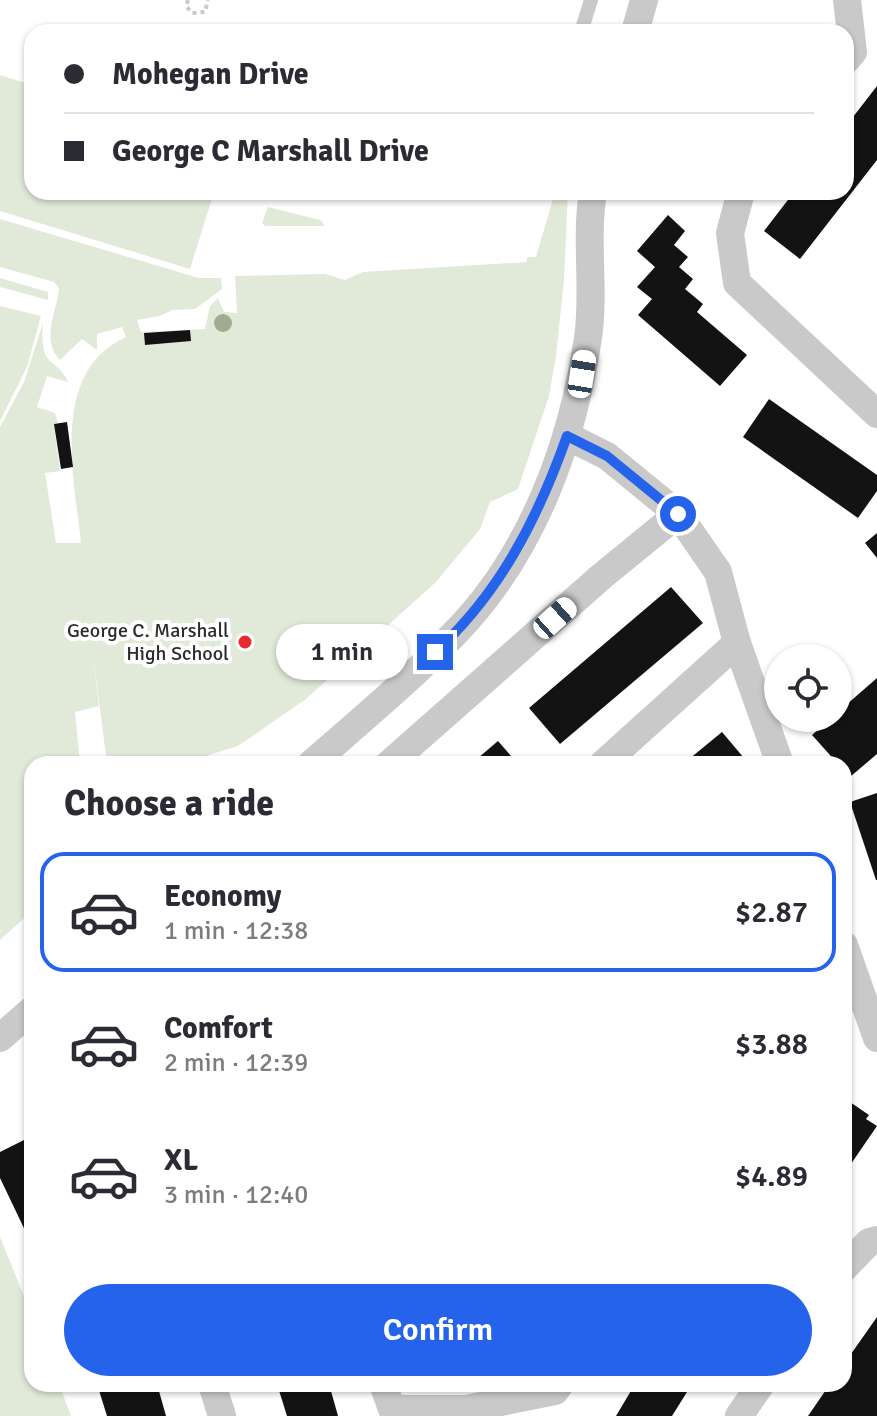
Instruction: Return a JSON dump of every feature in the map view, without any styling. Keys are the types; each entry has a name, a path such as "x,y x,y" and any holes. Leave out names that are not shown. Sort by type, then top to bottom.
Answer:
{"street":[{"path":"637,24 644,0"},
{"path":"847,0 850,24"},
{"path":"320,756 456,633 491,590 521,545 545,496 567,436 589,333 593,200"},
{"path":"739,200 730,233 737,283 877,414"},
{"path":"567,436 607,456 678,514 718,572 737,643 777,756"},
{"path":"398,756 602,576 678,514"},
{"path":"612,756 737,643"},
{"path":"852,968 877,1038"},
{"path":"0,1038 24,1017"},
{"path":"852,1260 869,1242 877,1240"},
{"path":"214,1392 222,1416"},
{"path":"386,1392 392,1409 466,1409 550,1392"},
{"path":"739,1416 756,1392"}],"lane":[{"path":"584,24 591,0"}],"path":[{"path":"188,0 186,6 192,13 205,12 208,0"}],"green space":[{"path":"0,75 24,82 24,200 212,200 190,269 0,211"},
{"name":"George C. Marshall High School","path":"553,200 568,200 556,356 549,396 518,489 490,502 480,529 436,582 306,699 238,746 208,756 106,756 93,653 99,706 75,712 79,756 24,756 24,918 0,940 0,427 24,382 43,323 46,356 68,382 47,376 37,407 55,413 58,423 54,424 60,471 45,473 56,543 81,543 72,458 76,400 86,375 102,353 126,337 122,327 97,334 97,350 82,339 60,360 54,352 50,334 59,288 54,282 0,267 0,219 199,278 221,278 222,289 195,309 172,310 160,316 137,320 141,332 205,329 210,306 218,298 224,312 237,313 235,276 325,274 345,280 363,272 527,262 527,257 536,257"},
{"path":"268,207 320,220 325,226 265,226 262,223"},
{"path":"0,278 48,292 48,300 0,287"},
{"path":"0,306 41,316 27,367 0,421"},
{"path":"0,1237 24,1296 24,1392 62,1392 71,1416 0,1416"}],"building":[{"path":"877,86 877,160 854,190 854,116"},
{"path":"788,200 846,200 800,259 764,231"},
{"path":"668,215 685,231 674,245 688,257 679,267 693,279 685,289 703,304 697,312 747,355 720,386 638,315 652,299 637,287 655,267 637,251"},
{"path":"190,330 191,341 145,345 144,333"},
{"path":"769,399 877,475 877,491 858,518 743,437"},
{"path":"67,422 73,467 61,469 54,424"},
{"path":"877,533 877,558 865,543"},
{"path":"671,587 703,623 560,744 529,708"},
{"path":"877,678 877,754 852,775 852,756 831,756 812,735 816,732 852,732 852,700"},
{"path":"722,732 742,756 693,756"},
{"path":"498,741 511,756 480,756"},
{"path":"877,793 877,880 852,808 852,801"},
{"path":"852,1103 869,1115 866,1119 877,1126 852,1162"},
{"path":"24,1140 24,1228 0,1178 0,1152"},
{"path":"877,1317 877,1416 808,1416 824,1392 852,1392 852,1353"},
{"path":"100,1392 159,1392 166,1416 107,1416"},
{"path":"280,1392 331,1392 338,1416 287,1416"},
{"path":"630,1392 687,1392 672,1416 616,1416"}],"place":[{"name":"George C. Marshall High School","path":"245,642"}],"route":[{"path":"435,652 456,633 491,590 521,545 545,496 567,436 607,456 678,514"}]}
